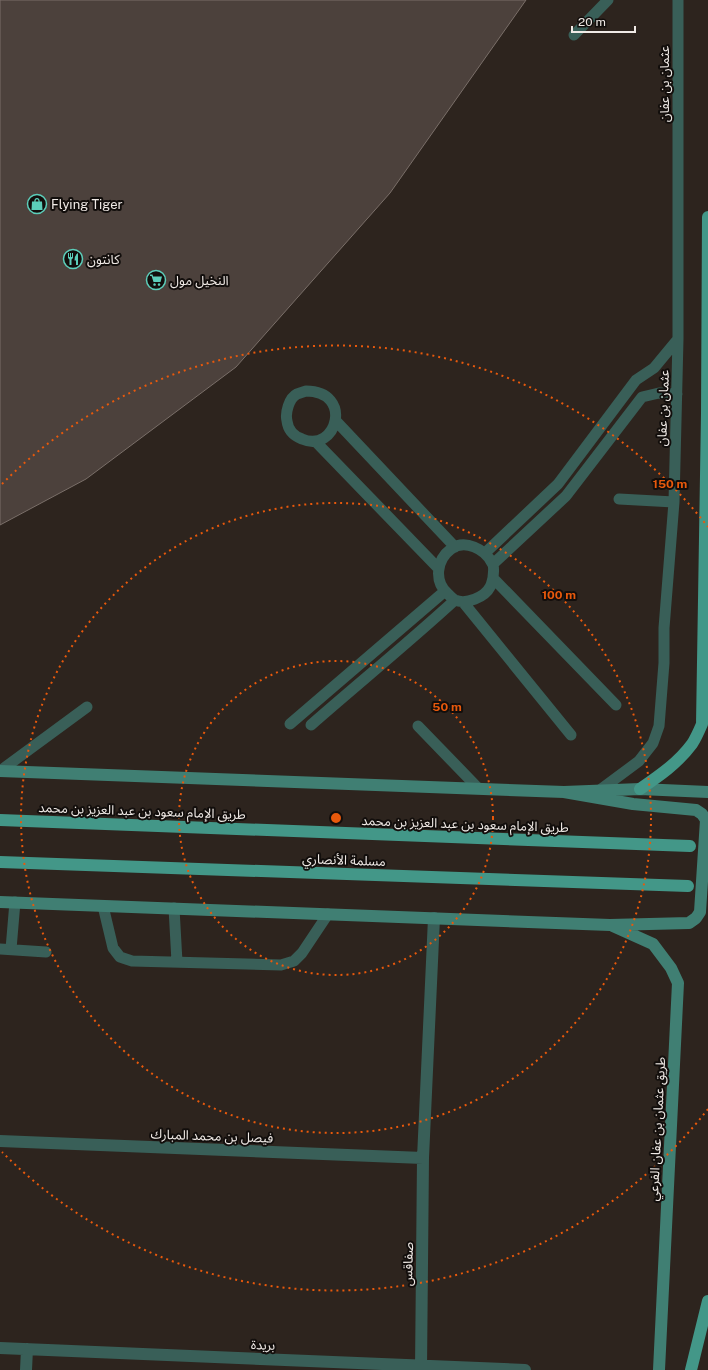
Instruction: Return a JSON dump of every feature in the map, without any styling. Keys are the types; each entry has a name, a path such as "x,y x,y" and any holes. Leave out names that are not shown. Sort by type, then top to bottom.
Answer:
{"main road":[{"path":"640,789 660,775 681,757 693,743 702,724 707,412 708,217"},
{"name":"طريق الإمام سعود بن عبد العزيز بن محمد","path":"0,820 690,846"},
{"name":"مسلمة الأنصاري","path":"0,862 688,886"},
{"path":"690,1370 708,1301"}],"street":[{"path":"0,771 564,792 640,789 708,792"},
{"path":"0,902 610,925 689,924 696,918 700,912 706,820 702,814 696,810 632,804 564,792"},
{"name":"صفاقس","path":"421,1368 423,1158 434,918"},
{"name":"طريق عثمان بن عفان الفرعي","path":"610,925 653,944 671,968 678,984 659,1370"},
{"name":"فيصل بن محمد المبارك","path":"0,1141 423,1158"},
{"name":"بريدة","path":"0,1348 421,1368 525,1370"},
{"path":"26,1370 27,1349"}],"lane":[{"path":"574,35 608,0"},
{"name":"عثمان بن عفان","path":"600,790 639,762 653,743 659,726 664,663 664,628 674,502 677,394 678,0"},
{"path":"485,553 558,484 636,380 654,368 678,339"},
{"path":"306,391 316,391 325,395 332,402 336,411 336,421 332,430 325,437 315,441 306,441 297,437 290,430 286,421 286,411 296,394 306,391"},
{"path":"493,564 566,496 642,397 659,394 677,394"},
{"path":"336,421 455,547"},
{"path":"315,441 438,568"},
{"path":"619,499 674,502"},
{"path":"311,725 370,673 459,601 472,600 482,596 490,588 493,578 493,564 485,553 471,546 455,547 442,558 438,568 439,579 445,591 459,601 571,735"},
{"path":"493,578 616,705"},
{"path":"290,724 445,591"},
{"path":"0,771 87,707"},
{"path":"418,726 478,788"},
{"path":"15,902 5,949 46,952"},
{"path":"103,906 113,948 120,957 132,961 281,965 294,961 302,953 328,914"},
{"path":"174,908 177,962"}],"building":[{"name":"النخيل مول","path":"0,0 526,0 390,193 236,367 86,479 0,525"}],"place":[{"name":"Flying Tiger","path":"37,204"},
{"name":"كانتون","path":"73,259"},
{"name":"النخيل مول","path":"156,280"}]}
